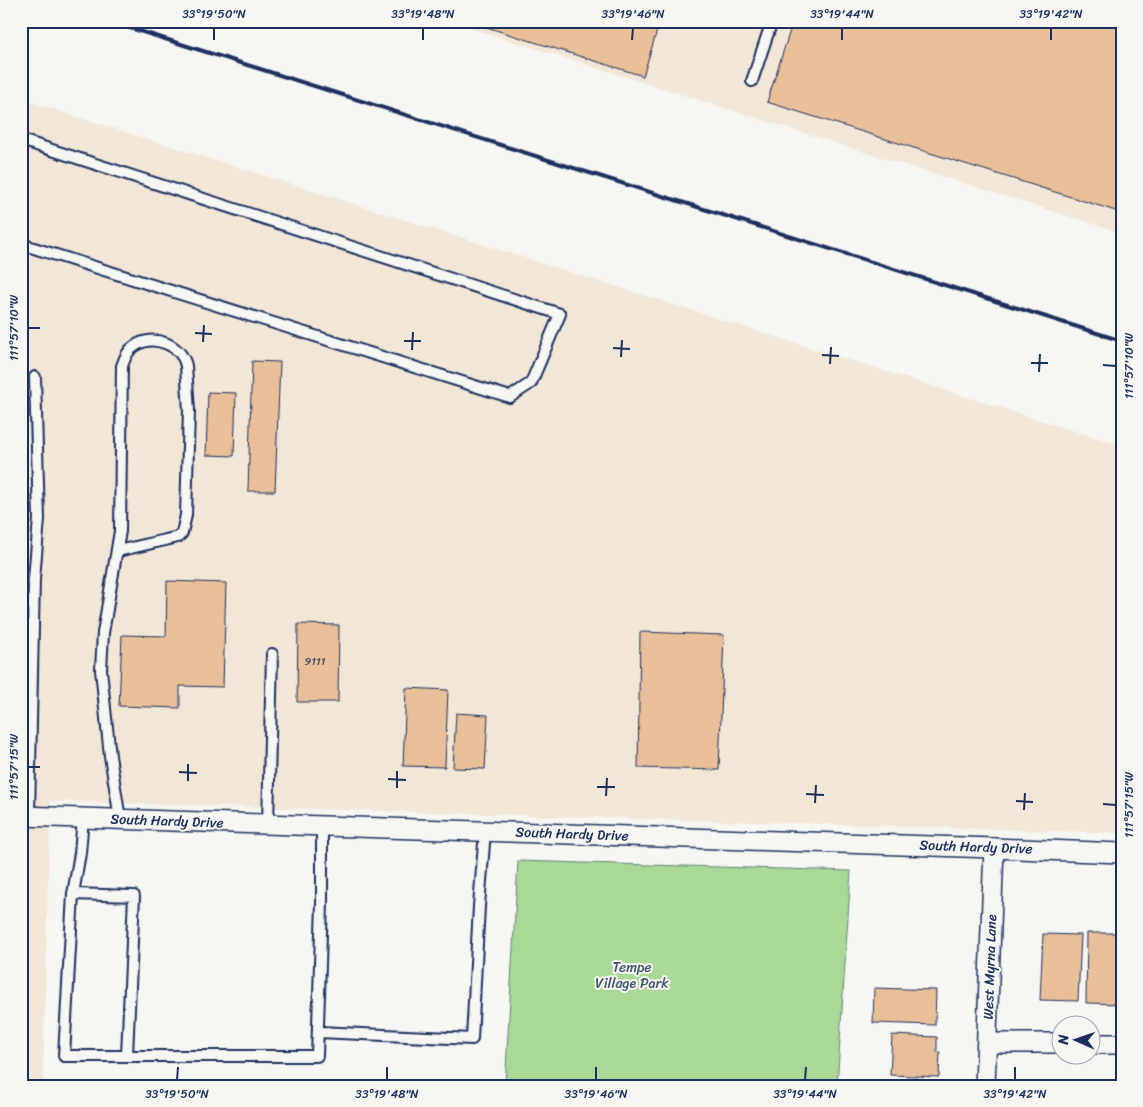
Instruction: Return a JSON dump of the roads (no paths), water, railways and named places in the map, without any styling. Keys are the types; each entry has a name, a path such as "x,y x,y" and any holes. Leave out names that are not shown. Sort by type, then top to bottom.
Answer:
{"street":[{"name":"South Hardy Drive","path":"25,816 994,848 1122,854"},
{"name":"West Myrna Lane","path":"986,1086 994,848"},
{"path":"987,1043 1050,1043"},
{"path":"1100,1044 1122,1044"}],"lane":[{"path":"752,81 772,21"},
{"path":"21,140 560,314 531,383 510,397 21,244"},
{"path":"118,550 178,537 182,532 186,515 188,411 186,366 185,358 167,343 145,341 136,345 127,353 122,366 120,531 103,632 101,670 110,756 120,819"},
{"path":"25,816 34,579 39,519 35,377"},
{"path":"268,824 272,654"},
{"path":"83,818 80,853 73,894 64,1056 317,1056 322,903 322,826"},
{"path":"318,1032 472,1039 485,831"},
{"path":"73,894 134,896 127,1055"}],"railway":[{"path":"108,21 1122,341"}],"park label":[{"name":"Tempe Village Park","path":"632,976"}]}
